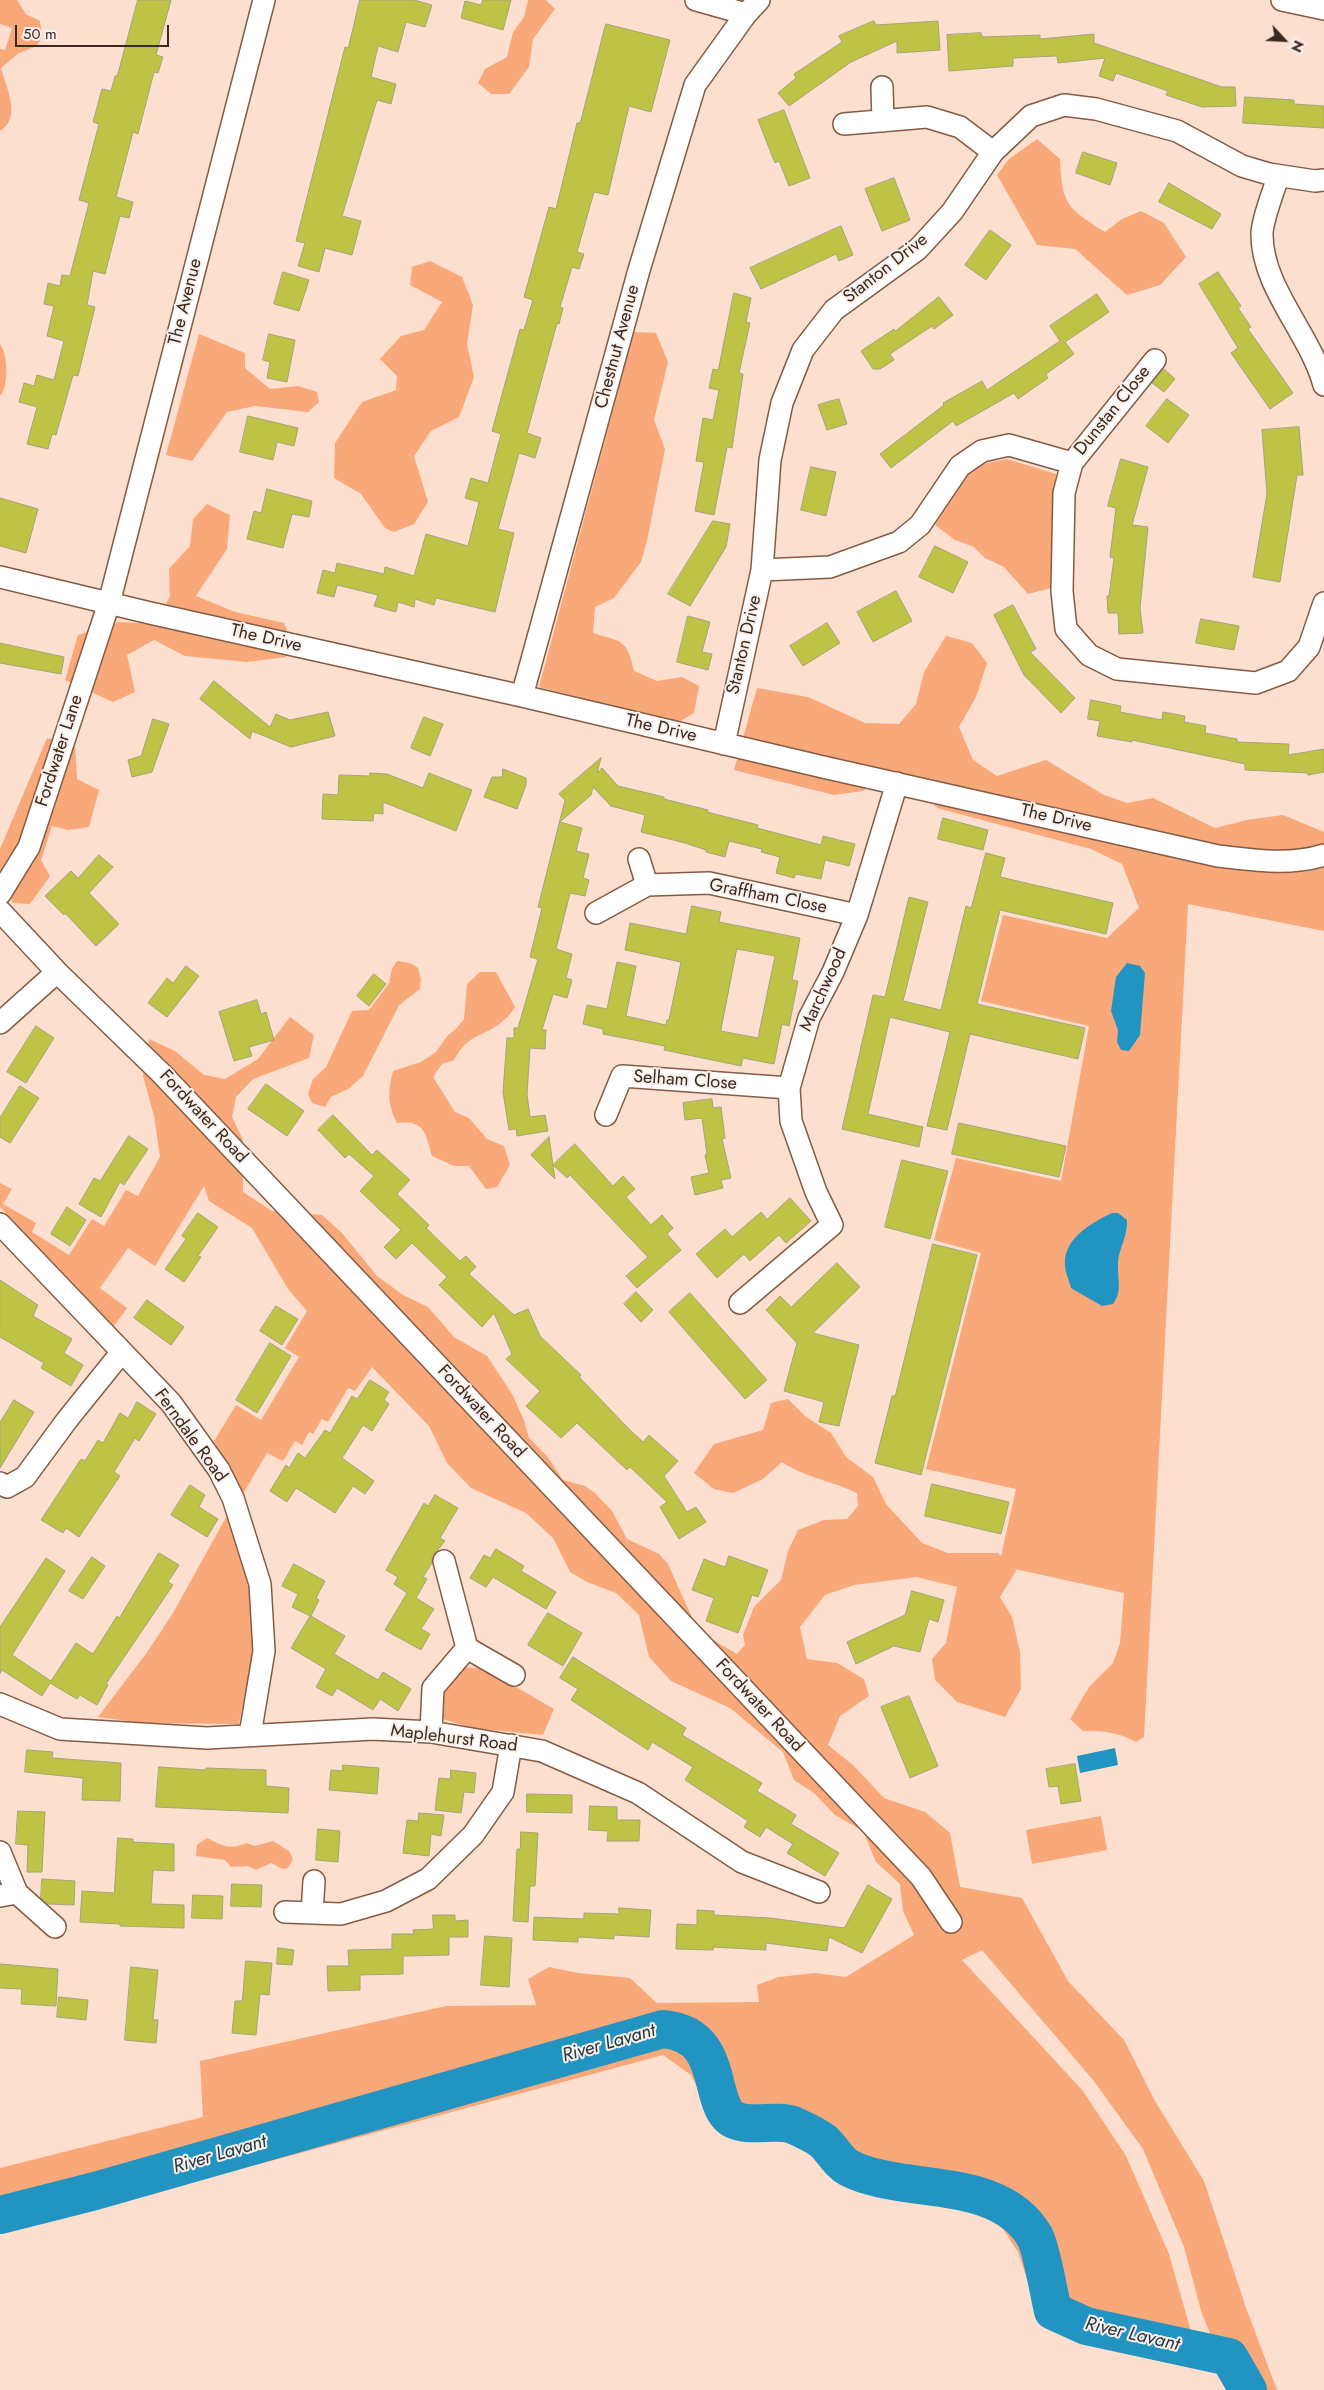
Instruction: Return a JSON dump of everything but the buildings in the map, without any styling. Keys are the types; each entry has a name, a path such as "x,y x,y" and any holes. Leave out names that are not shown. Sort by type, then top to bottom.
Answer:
{"street":[{"name":"The Avenue","path":"109,603 264,0"},
{"name":"Chestnut Avenue","path":"522,696 639,270 695,85 753,7 696,0"},
{"path":"1282,0 1324,9"},
{"path":"882,87 883,120"},
{"name":"Stanton Drive","path":"724,744 762,570 770,460 782,403 803,350 834,310 918,249 952,212 994,152 1031,116 1064,105 1096,109 1177,131 1242,166 1278,177 1324,180"},
{"path":"844,124 927,117 960,127 994,152"},
{"path":"1278,177 1262,232 1269,276 1297,324 1324,386"},
{"name":"Dunstan Close","path":"1072,463 1155,360"},
{"path":"762,570 830,567 899,542 920,525 960,466 982,452 1009,445 1072,463 1064,494 1062,591 1066,629 1089,654 1117,668 1256,683 1288,671 1309,647 1324,603"},
{"name":"The Drive","path":"0,577 1218,856 1274,862 1309,860 1324,855"},
{"name":"Fordwater Lane","path":"0,894 29,847 109,603"},
{"name":"Marchwood","path":"740,1303 832,1224 816,1192 791,1121 789,1088 809,1018 833,972 857,915 897,783"},
{"path":"639,859 647,885"},
{"name":"Graffham Close","path":"596,914 647,885 709,882 857,915"},
{"name":"Fordwater Road","path":"0,911 57,972 162,1074 921,1877 951,1922"},
{"path":"0,1023 57,972"},
{"name":"Selham Close","path":"606,1115 622,1076 789,1088"},
{"name":"Ferndale Road","path":"0,1224 121,1353 171,1403 219,1470 233,1498 260,1584 264,1652 250,1736"},
{"path":"0,1483 8,1487 25,1477 67,1420 121,1353"},
{"path":"444,1562 467,1648 514,1675"},
{"path":"431,1732 434,1688 467,1648"},
{"name":"Maplehurst Road","path":"0,1704 60,1729 207,1738 373,1729 431,1732 542,1751 638,1793 742,1862 819,1892"},
{"path":"285,1912 341,1914 386,1901 428,1879 474,1835 503,1792 511,1745"},
{"path":"0,1852 8,1895 55,1927"},
{"path":"312,1913 314,1881"}],"shaded area":[{"path":"0,0 17,0 26,14 40,21 42,36 37,46 19,53 1,68 9,93 11,110 7,125 0,131 0,49 5,50 12,28 0,24"},
{"path":"528,0 546,0 555,9 533,39 529,67 509,94 491,94 478,83 485,69 507,57 513,32 524,17"},
{"path":"1037,139 1060,159 1065,196 1069,204 1092,224 1105,232 1122,219 1141,211 1164,223 1186,257 1160,285 1127,295 1075,249 1037,245 997,175 1009,159"},
{"path":"430,261 462,277 473,305 467,344 474,377 459,417 431,431 414,456 428,502 414,524 394,532 385,528 361,494 334,478 335,443 362,402 396,390 397,376 380,359 401,336 424,330 442,302 410,285 412,267"},
{"path":"634,332 656,333 668,362 654,420 665,449 647,541 641,562 614,598 595,607 593,633 622,643 629,653 634,671 657,681 682,677 699,686 694,713 677,723 539,687"},
{"path":"199,334 245,353 245,368 270,389 298,386 317,392 319,402 308,412 255,406 227,412 192,461 166,455"},
{"path":"0,344 5,355 6,378 3,392 0,396"},
{"path":"1007,459 1056,474 1051,588 1028,594 1004,567 985,558 974,547 955,540 935,525 966,473 987,463"},
{"path":"207,504 230,515 227,549 196,596 235,612 284,623 290,637 286,657 247,662 185,656 154,640 127,655 135,692 113,702 65,680 78,635 119,622 156,624 170,596 169,569 190,546 193,519"},
{"path":"946,636 972,643 987,663 976,697 959,727 973,760 997,776 1046,760 1104,795 1127,803 1153,798 1215,828 1247,820 1283,815 1324,832 1324,931 1188,904 1144,1737 1136,1742 1110,1733 1083,1731 1070,1719 1089,1687 1113,1663 1120,1643 1124,1593 1015,1569 1016,1571 1000,1597 1012,1617 1020,1652 1021,1689 1005,1717 957,1702 935,1680 932,1659 946,1643 957,1587 917,1577 854,1585 825,1595 800,1627 807,1659 837,1663 864,1679 869,1696 840,1716 828,1745 853,1765 884,1798 925,1812 950,1833 960,1887 1022,1898 1068,1981 1124,2040 1155,2101 1204,2181 1245,2305 1277,2390 1233,2390 1202,2314 1184,2247 1143,2149 1093,2080 982,1950 962,1960 1083,2091 1126,2156 1169,2254 1194,2342 1040,2318 1018,2252 999,2223 969,2208 931,2206 891,2199 840,2175 812,2148 781,2133 726,2136 710,2112 691,2075 663,2055 0,2234 0,2168 203,2117 200,2061 446,2006 536,2005 528,1979 549,1967 578,1973 630,1978 657,2003 759,2002 757,1985 779,1977 815,1973 846,1977 914,1935 903,1911 900,1884 876,1862 863,1831 835,1815 814,1793 794,1780 783,1752 730,1708 671,1681 649,1657 639,1615 616,1593 587,1582 570,1572 553,1538 526,1513 471,1488 447,1463 429,1426 372,1367 355,1391 348,1388 328,1422 322,1419 313,1434 309,1432 302,1445 295,1441 283,1461 267,1453 243,1494 214,1441 236,1405 261,1420 299,1357 285,1348 307,1311 288,1289 252,1228 209,1201 204,1186 155,1266 128,1248 100,1288 127,1308 114,1326 0,1207 0,1183 12,1189 3,1204 36,1223 32,1232 69,1255 92,1219 104,1226 126,1190 138,1196 160,1157 154,1116 143,1076 149,1039 175,1051 204,1075 225,1079 258,1059 290,1017 314,1035 309,1058 253,1079 236,1097 232,1117 243,1140 243,1192 272,1211 322,1215 342,1233 377,1276 403,1295 428,1307 454,1337 487,1356 512,1394 524,1420 529,1438 547,1456 563,1480 585,1486 595,1493 612,1511 627,1539 659,1554 668,1564 698,1631 737,1654 745,1645 743,1635 754,1607 781,1580 788,1551 798,1530 824,1520 847,1519 858,1506 857,1493 810,1476 782,1462 763,1479 733,1493 714,1489 694,1473 714,1444 763,1430 771,1403 788,1399 805,1416 831,1433 846,1457 873,1477 886,1504 922,1543 948,1553 998,1553 1001,1556 1016,1489 926,1469 981,1253 934,1240 956,1158 1061,1181 1089,1026 981,1001 1003,915 1107,938 1139,908 1122,864 1091,849 937,808 912,776 886,771 863,791 834,795 734,770 757,688 808,697 865,723 899,724 916,704 924,672"},
{"path":"47,738 75,746 77,779 99,790 89,827 68,830 52,826 41,860 50,876 30,904 13,903 0,882 0,849"},
{"path":"397,961 410,963 418,968 421,979 420,989 399,1005 363,1076 348,1089 331,1097 325,1107 312,1103 308,1094 313,1079 326,1067 352,1011 369,1010 389,983 392,969"},
{"path":"480,972 496,972 515,1007 498,1025 466,1044 454,1060 442,1064 433,1077 455,1112 469,1118 487,1139 504,1146 510,1165 497,1187 486,1189 469,1166 454,1166 432,1156 428,1140 419,1126 397,1123 391,1110 389,1097 393,1071 421,1062 436,1052 448,1035 464,1019 467,984"},
{"path":"229,1512 249,1590 253,1655 239,1724 142,1723 98,1717 148,1651 173,1613"},
{"path":"464,1667 485,1669 554,1709 543,1735 472,1728 443,1719 444,1688"},
{"path":"1101,1816 1107,1850 1032,1864 1026,1830"},
{"path":"207,1838 231,1847 247,1843 255,1846 273,1841 289,1851 293,1859 288,1868 283,1869 271,1863 256,1870 248,1866 231,1867 225,1860 196,1856 197,1845"}],"water":[{"path":"1127,963 1140,966 1145,973 1140,1035 1129,1051 1121,1050 1117,1042 1118,1030 1111,1011 1116,977"},
{"path":"1112,1213 1118,1213 1127,1220 1127,1226 1118,1262 1118,1294 1113,1304 1102,1306 1071,1288 1065,1268 1066,1256 1073,1240 1080,1233"},
{"path":"1115,1748 1118,1765 1080,1773 1077,1756"}],"waterway":[{"name":"River Lavant","path":"0,2215 95,2191 663,2029 684,2034 698,2044 707,2058 713,2073 721,2103 727,2114 737,2121 744,2123 787,2123 823,2141 842,2163 859,2172 898,2182 964,2192 985,2198 1005,2207 1021,2219 1035,2237 1043,2262 1053,2311 1086,2326 1229,2357 1248,2390"}]}
